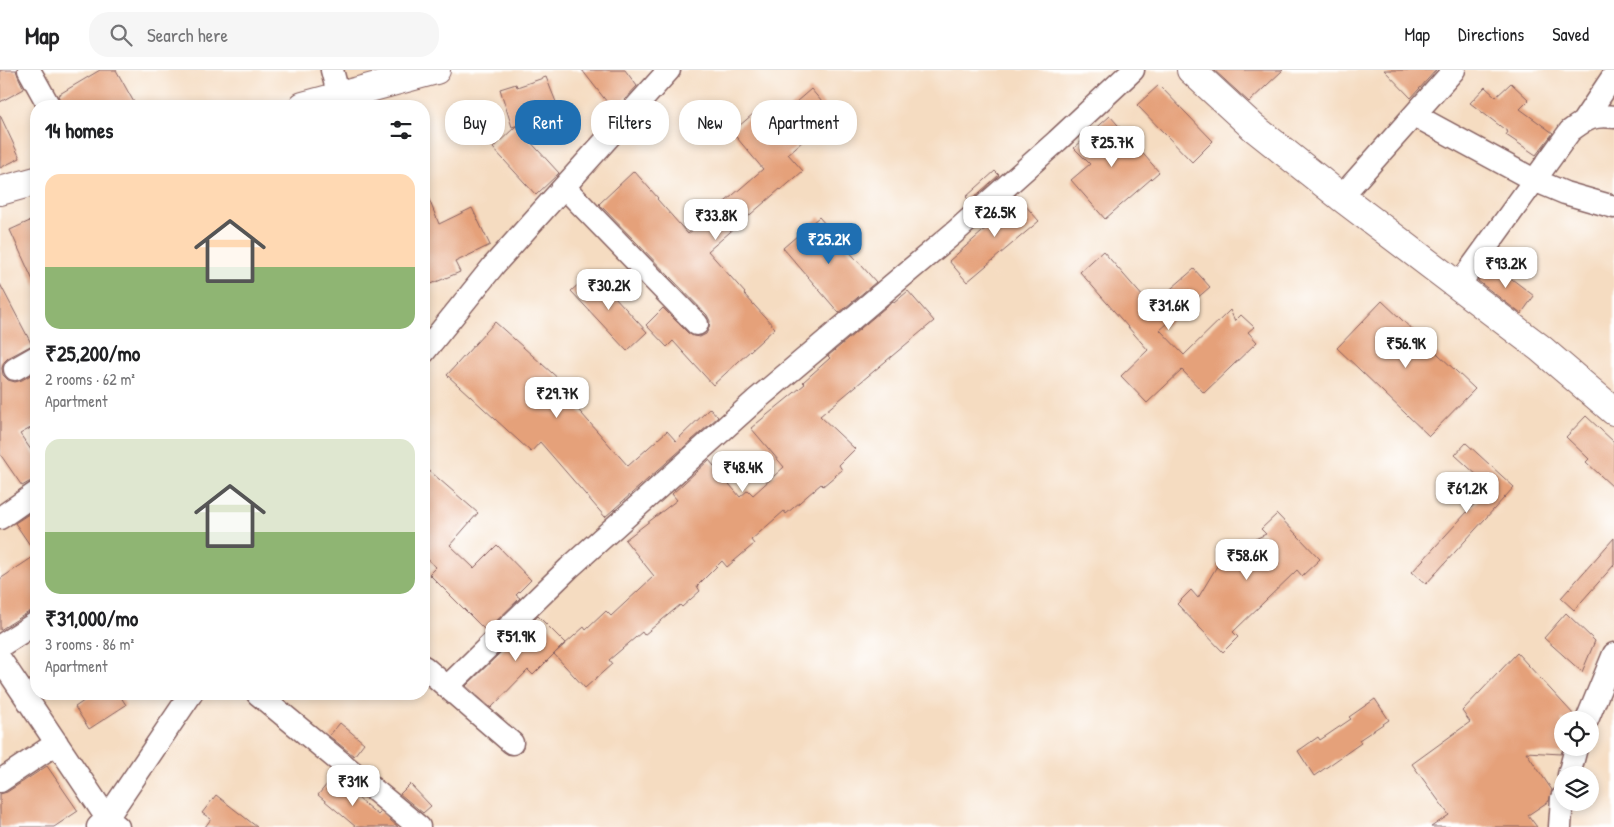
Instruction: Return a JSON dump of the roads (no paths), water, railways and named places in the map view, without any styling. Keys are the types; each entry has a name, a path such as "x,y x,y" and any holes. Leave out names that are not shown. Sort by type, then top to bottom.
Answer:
{"main road":[{"path":"327,100 436,70"},
{"path":"1191,70 1253,127 1341,197 1540,348 1614,411"},
{"path":"0,191 30,183"}],"street":[{"path":"29,70 46,100"},
{"path":"332,70 339,97"},
{"path":"430,345 494,265 669,70"},
{"path":"446,687 570,568 756,400 955,232 1133,70"},
{"path":"1341,197 1454,70"},
{"path":"1458,286 1570,130 1584,120 1614,75"},
{"path":"1414,115 1534,180 1565,193 1614,208"},
{"path":"1584,120 1603,116 1614,117"},
{"path":"564,186 697,324"},
{"path":"15,369 30,360"},
{"path":"0,518 30,498"},
{"path":"0,646 30,627"},
{"path":"1591,711 1614,654"},
{"path":"0,659 57,743 108,824 187,700"},
{"path":"430,672 512,744"},
{"path":"265,700 419,827"},
{"path":"0,781 57,743"},
{"path":"1560,827 1561,811"}]}
